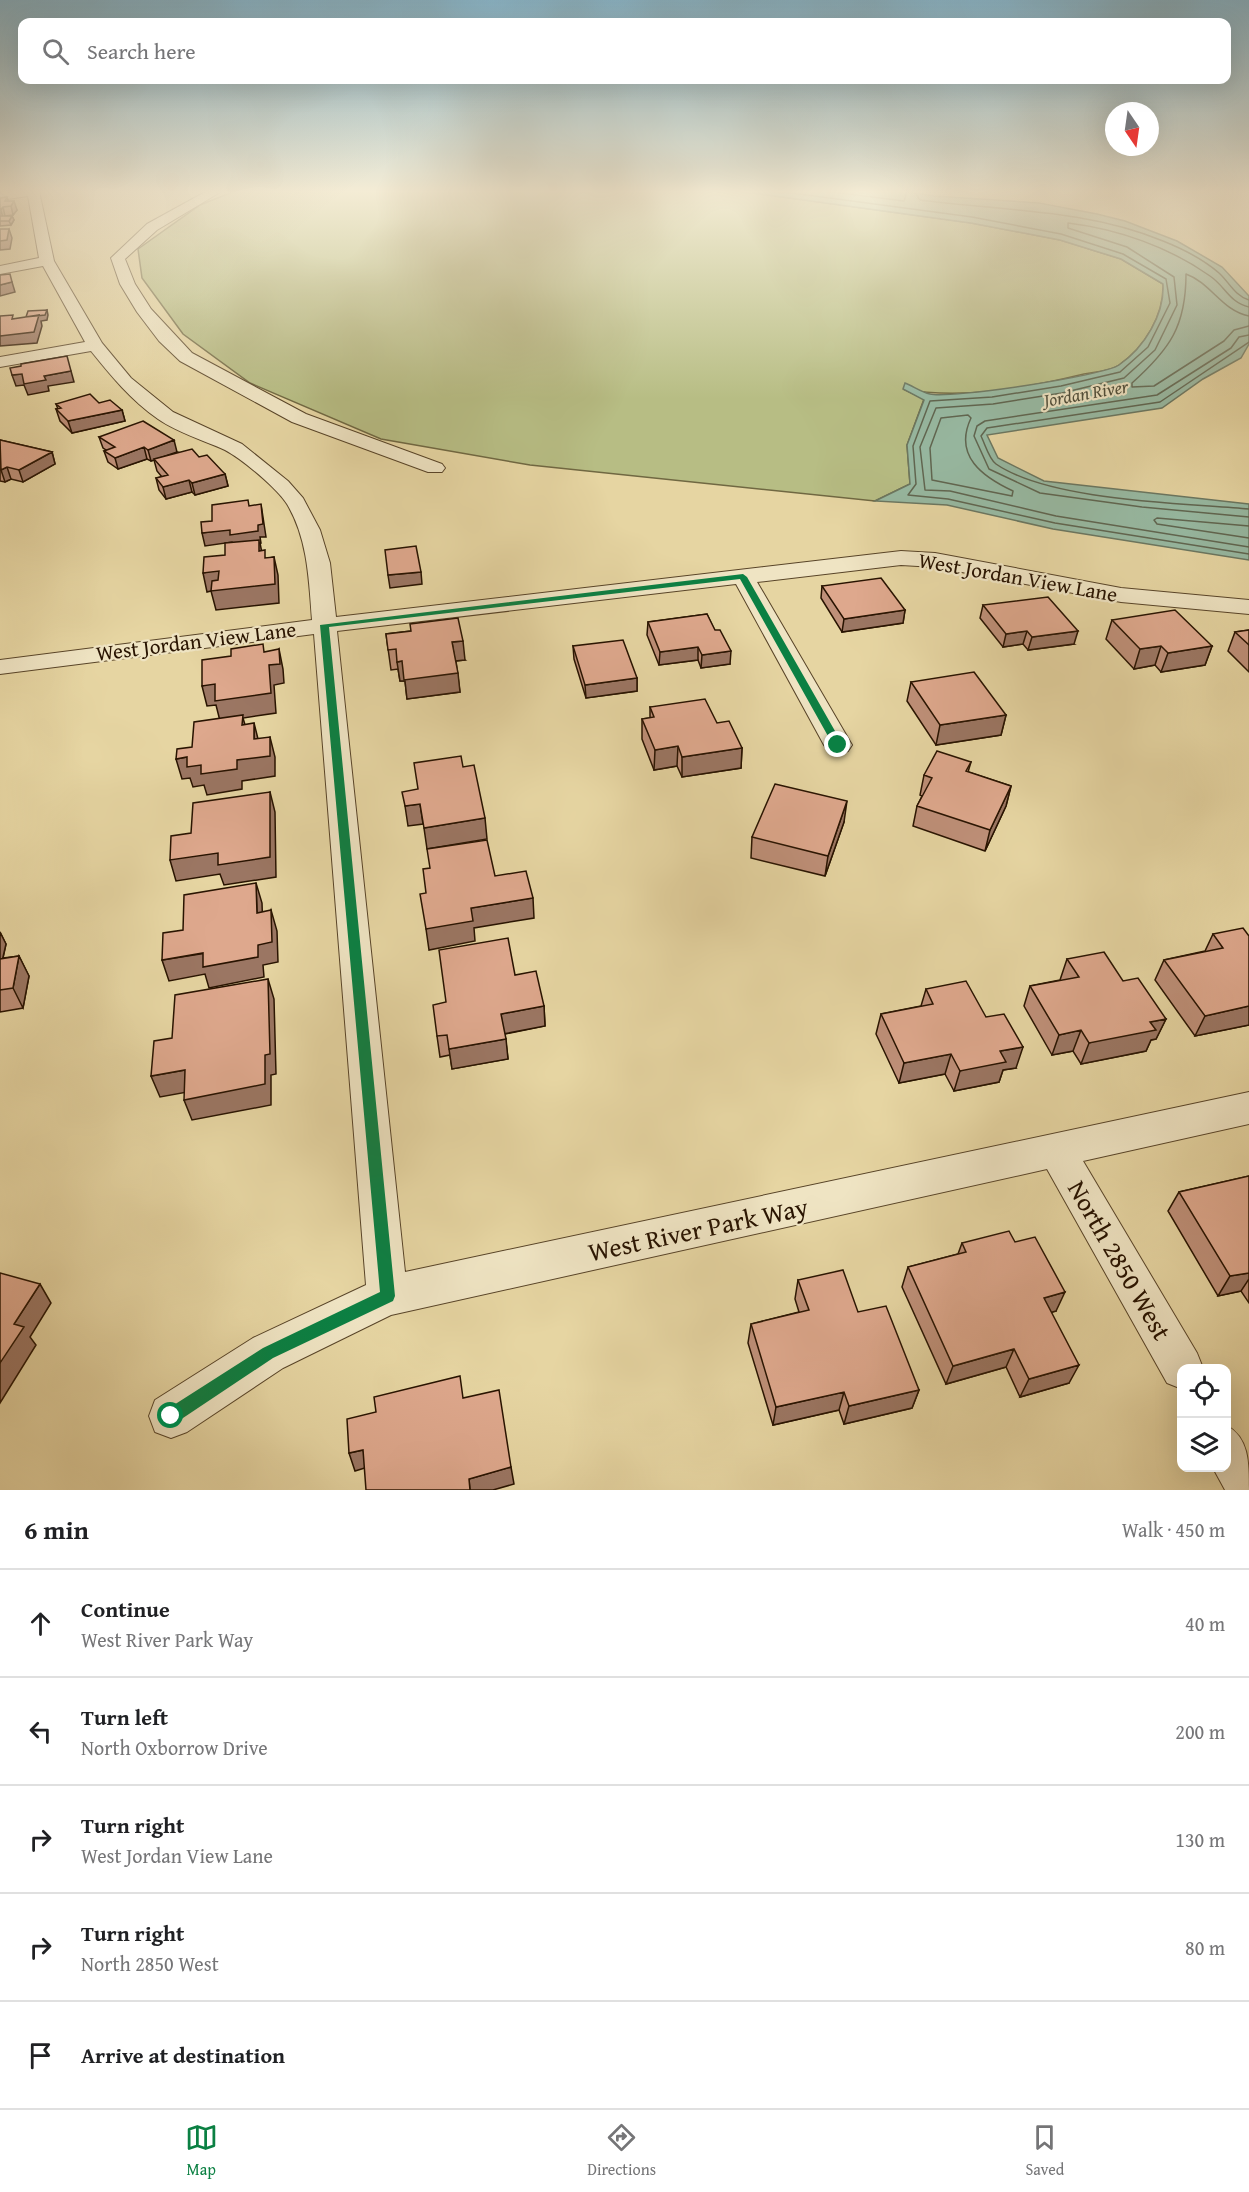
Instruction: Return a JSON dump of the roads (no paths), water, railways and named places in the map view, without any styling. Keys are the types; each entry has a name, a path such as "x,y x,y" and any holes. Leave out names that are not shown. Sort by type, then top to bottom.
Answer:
{"street":[{"path":"0,270 47,261 95,345 125,382 166,416 235,448 281,485 296,502 309,530 319,563 387,1296"},
{"path":"119,261 122,277 170,345 195,362 299,418 435,468"},
{"path":"0,362 95,345"},
{"name":"West Jordan View Lane","path":"0,666 324,625 901,558 935,560 1121,595 1249,607"},
{"path":"743,577 838,745"},
{"name":"West River Park Way","path":"171,1416 268,1353 387,1296 1058,1152 1249,1108"},
{"name":"North 2850 West","path":"1058,1152 1180,1364"},
{"path":"1231,1454 1249,1487"}],"water":[{"name":"Jordan River","path":"1124,261 1211,261 1222,267 1249,296 1249,344 1241,358 1203,379 1162,408 987,435 998,458 1044,481 1249,504 1249,560 1053,529 947,505 875,501 910,484 907,445 924,400 903,389 905,383 930,394 943,395 1026,386 1107,370 1128,358 1144,340 1157,318 1163,295 1163,284"}]}
